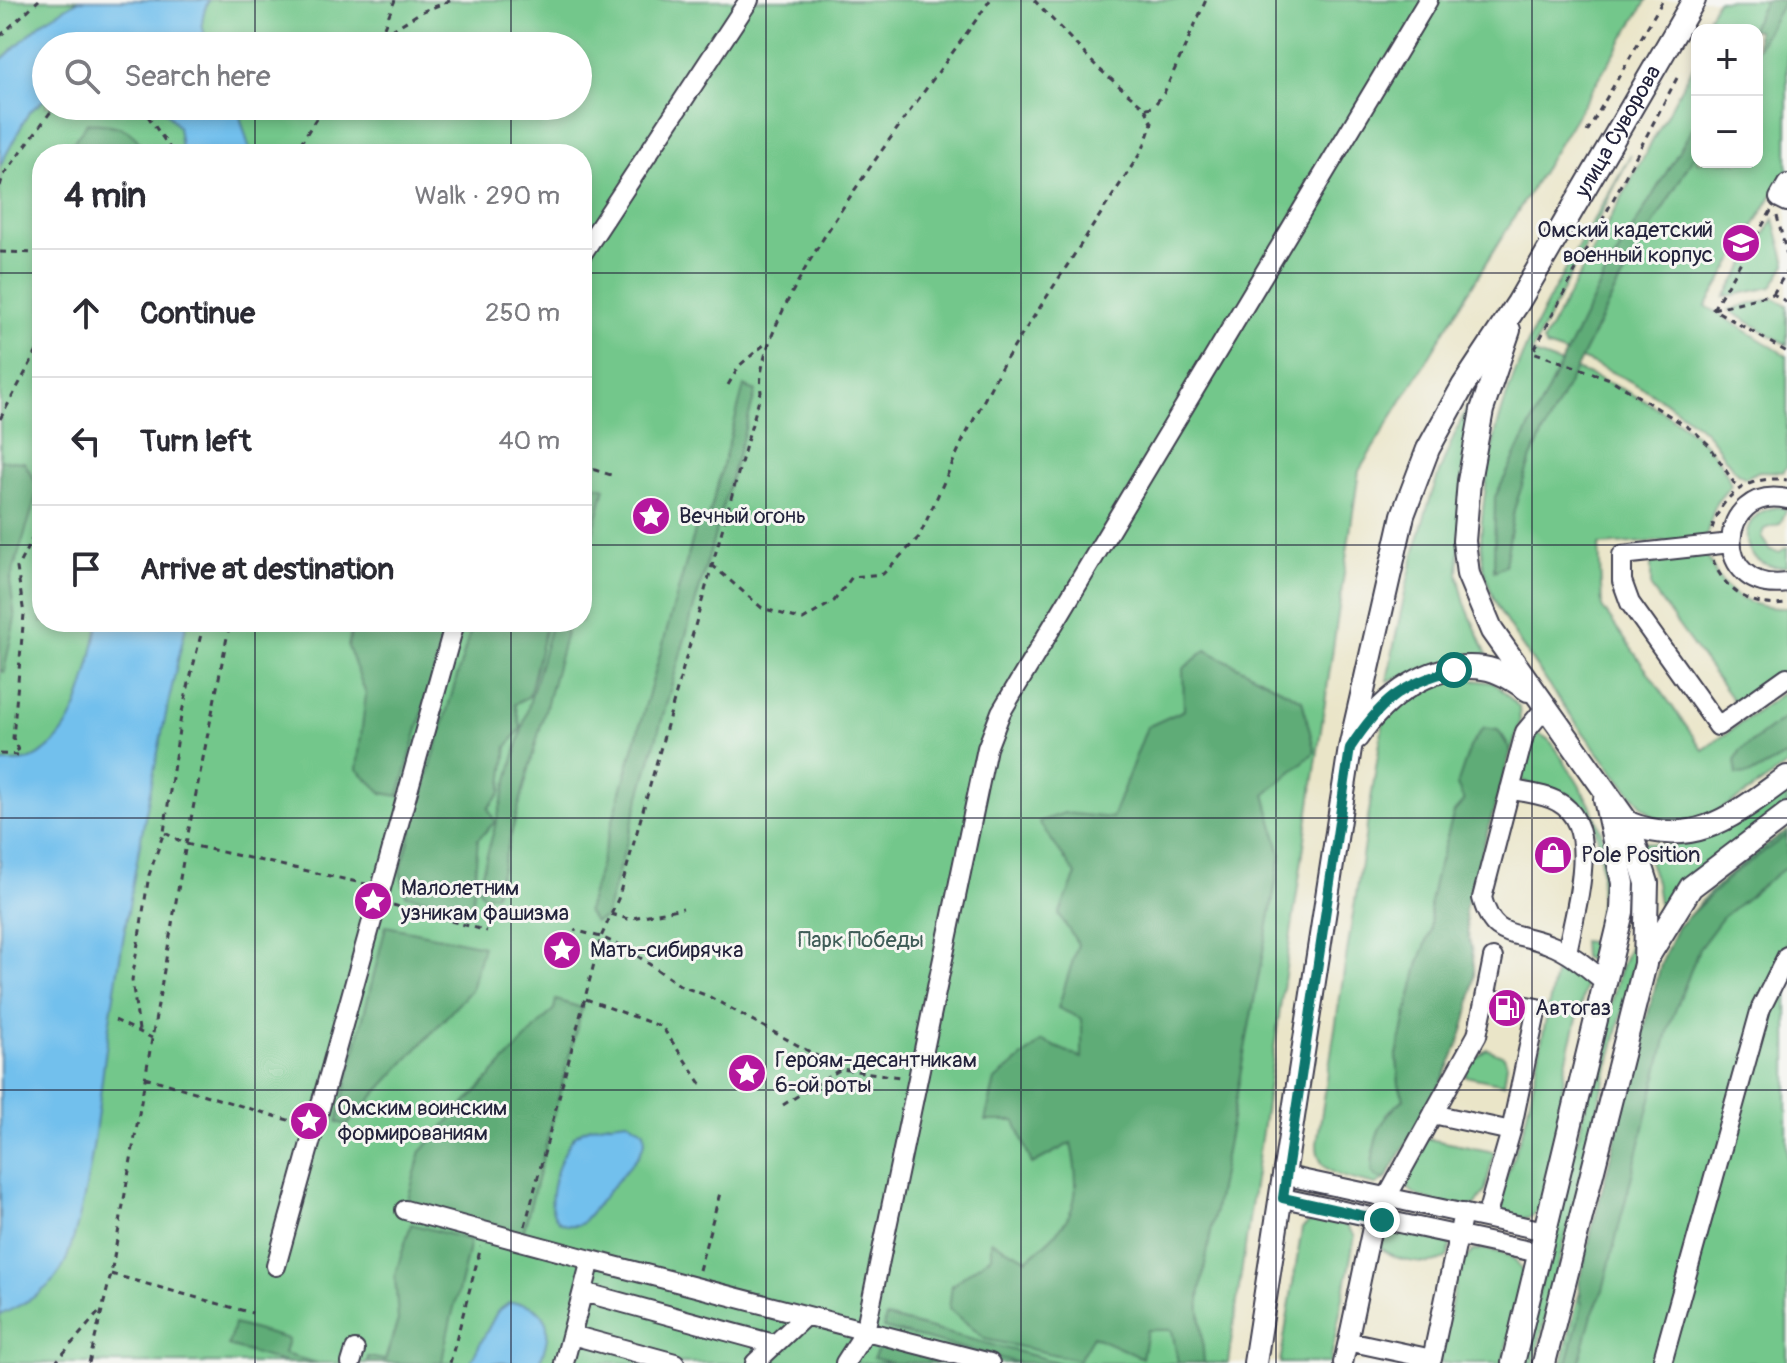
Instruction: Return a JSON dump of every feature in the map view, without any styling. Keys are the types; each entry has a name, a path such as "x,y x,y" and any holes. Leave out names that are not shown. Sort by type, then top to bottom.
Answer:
{"main road":[{"name":"улица Суворова","path":"1518,303 1694,0"},
{"path":"1518,303 1482,410 1469,481 1464,541 1468,574 1479,606 1540,701 1628,823 1647,883 1645,964 1544,1363"},
{"path":"1255,1363 1287,1176 1350,748 1403,515 1428,449 1463,386 1518,303"},
{"path":"1350,748 1372,714 1392,695 1425,678 1483,668 1508,677 1540,701"},
{"path":"1628,823 1659,834 1678,835 1701,829 1752,802 1787,777"},
{"path":"1513,1363 1622,912 1623,883 1602,790"},
{"path":"1645,964 1671,915 1691,887 1717,864 1787,814"}],"street":[{"path":"592,239 749,0"},
{"path":"848,1362 865,1332 987,748 1001,712 1428,0"},
{"path":"1787,184 1779,198 1787,202"},
{"path":"1787,499 1771,497 1746,507 1732,530 1731,543 1733,556 1749,577 1774,585 1787,583"},
{"path":"1731,543 1622,555 1622,581 1630,603 1718,726 1787,677"},
{"path":"276,1266 452,632"},
{"path":"1540,701 1525,732 1482,898 1488,918 1501,932 1546,943 1567,953 1605,982"},
{"path":"1510,789 1557,800 1572,811 1581,829 1583,862 1567,953"},
{"path":"1662,1363 1761,1008 1787,956"},
{"path":"1343,1363 1378,1219 1387,1197 1477,1035 1493,958"},
{"path":"1485,998 1537,1008 1511,1131 1486,1218"},
{"path":"1433,1114 1511,1131"},
{"path":"1287,1176 1545,1231"},
{"path":"1283,1198 1539,1253"},
{"path":"405,1210 804,1317 990,1363"},
{"path":"1348,1341 1431,1361 1463,1213"},
{"path":"564,1363 591,1260"},
{"path":"583,1292 774,1344"},
{"path":"755,1363 804,1317"},
{"path":"572,1335 675,1363"}],"path":[{"path":"0,36 39,0"},
{"path":"380,32 395,0"},
{"path":"389,32 421,12 452,0"},
{"path":"521,1241 601,937 611,914 761,392 758,375 767,342 851,195 990,0"},
{"path":"712,565 762,608 803,620 834,601 852,577 883,574 919,537 963,440 1003,364 1143,149 1152,123 1145,108 1119,87 1034,0"},
{"path":"1145,108 1153,107 1164,93 1206,0"},
{"path":"1587,132 1663,0"},
{"path":"1677,78 1533,352 1610,379 1694,431 1709,445 1738,489"},
{"path":"0,186 3,176 45,120"},
{"path":"151,120 167,144"},
{"path":"300,144 315,120"},
{"path":"1713,309 1774,206 1787,255"},
{"path":"0,252 32,253"},
{"path":"1773,294 1787,271"},
{"path":"1713,309 1773,294 1787,302"},
{"path":"1713,309 1787,352"},
{"path":"728,385 740,365 767,342"},
{"path":"0,419 32,360"},
{"path":"592,469 611,475"},
{"path":"0,754 20,755 13,738 24,614 17,568 32,539"},
{"path":"139,1030 132,980 149,875 161,846 181,716 202,632"},
{"path":"89,1363 111,1274 186,844 228,632"},
{"path":"164,832 186,844 380,894 487,931"},
{"path":"161,846 172,839"},
{"path":"611,914 628,919 683,908"},
{"path":"574,930 626,948 681,986 708,996 841,1069 920,1080"},
{"path":"585,998 662,1027 702,1085"},
{"path":"115,1020 152,1038"},
{"path":"783,1105 841,1069"},
{"path":"145,1077 313,1127"},
{"path":"694,1288 720,1193"},
{"path":"450,1363 485,1232"},
{"path":"111,1274 252,1313"},
{"path":"55,1363 101,1309"}],"green space":[{"name":"Парк Победы","path":"0,0 1647,0 1359,471 1228,1363 0,1363"},
{"path":"1717,0 1787,0 1787,171 1706,306 1787,356 1787,466 1783,472 1759,471 1745,478 1732,467 1706,433 1664,401 1607,370 1546,347 1543,342 1691,70 1691,168 1763,168 1763,24 1705,24"},
{"path":"1766,0 1785,0 1763,38 1763,24 1753,24"},
{"path":"87,123 123,128 140,144 72,144"},
{"path":"1691,131 1691,161 1618,285 1531,458 1514,510 1505,566 1494,571 1495,497 1604,277"},
{"path":"1631,154 1531,353 1616,386 1675,419 1700,439 1719,461 1731,485 1716,503 1706,536 1701,539 1599,545 1602,607 1703,750 1787,690 1787,765 1728,805 1694,821 1678,824 1664,823 1629,791 1551,688 1498,608 1485,574 1481,547 1487,478 1495,434 1508,392 1544,310"},
{"path":"1774,219 1786,264 1772,287 1725,297"},
{"path":"1774,298 1787,305 1787,345 1729,310"},
{"path":"1480,382 1464,446 1458,574 1465,604 1488,657 1452,661 1387,681 1411,565 1432,492 1461,419"},
{"path":"744,386 756,391 605,918 594,922 587,911 699,517 708,520"},
{"path":"0,460 24,462 32,476 32,510 10,581 15,618 4,672 0,670"},
{"path":"592,485 605,488 592,537"},
{"path":"1778,507 1787,509 1780,524 1765,529 1762,538 1770,550 1779,552 1787,547 1787,566 1771,566 1759,561 1747,541 1753,519 1763,511"},
{"path":"1703,553 1722,583 1738,596 1756,605 1787,608 1787,668 1740,701 1734,702 1651,588 1651,564 1654,559"},
{"path":"351,632 445,632 399,796 382,793 357,769 366,694 348,647"},
{"path":"470,632 545,632 529,696 515,704 521,728 507,747 501,793 488,808 495,822 478,839 472,909 406,895 400,871"},
{"path":"549,632 566,632 495,894 483,896 478,887"},
{"path":"1206,650 1302,700 1315,752 1265,794 1281,855 1199,1297 1204,1363 1178,1363 1172,1330 1147,1330 1142,1358 1093,1336 1079,1360 985,1339 949,1308 952,1285 991,1256 991,1241 1027,1259 1056,1233 1072,1209 1075,1196 1075,1164 1071,1143 1032,1164 1015,1121 985,1121 995,1080 1042,1041 1082,1058 1082,1019 1058,1008 1078,944 1059,915 1076,875 1039,822 1064,813 1112,818 1147,727 1184,710 1183,669"},
{"path":"1459,678 1495,683 1519,707 1520,723 1511,751 1503,736 1458,785 1464,801 1430,902 1431,931 1419,962 1397,1055 1399,1084 1404,1099 1386,1114 1378,1178 1386,1179 1376,1185 1346,1178 1328,1169 1318,1154 1317,1143 1383,723 1407,699"},
{"path":"1787,716 1787,755 1752,774 1737,775 1735,761 1740,751"},
{"path":"1483,728 1498,730 1511,751 1465,909 1474,967 1470,1004 1442,1082 1386,1179 1378,1178 1372,1172 1376,1140 1388,1115 1404,1099 1399,1084 1397,1055 1419,962 1431,931 1430,902 1435,878 1454,812 1464,801 1457,785 1470,747"},
{"path":"1535,733 1551,742 1558,752 1582,791 1603,837 1609,860 1612,910 1602,962 1597,964 1583,957 1582,941 1595,943 1601,884 1601,863 1593,822 1583,807 1569,795 1522,780 1524,755"},
{"path":"1787,788 1787,804 1684,883 1660,911 1656,882 1642,841 1663,845 1701,839 1737,822"},
{"path":"1787,831 1787,1363 1562,1363 1604,1193 1680,929 1715,887"},
{"path":"1787,835 1787,866 1723,917 1699,949 1670,1024 1603,1290 1592,1314 1579,1363 1567,1363 1582,1306 1579,1283 1661,964 1677,927 1734,873"},
{"path":"1638,923 1635,960 1534,1363 1521,1363 1619,973"},
{"path":"386,926 483,946 471,990 347,1125 337,1122"},
{"path":"1558,960 1579,974 1585,988 1567,1059 1547,1190 1535,1214 1517,1217 1506,1215 1500,1207 1499,1197 1525,1123"},
{"path":"556,1000 582,1008 521,1241 405,1210 421,1151 554,1009"},
{"path":"1487,1049 1504,1056 1507,1064 1504,1084 1465,1076 1471,1062"},
{"path":"1424,1138 1494,1152 1485,1191 1476,1205 1439,1203 1420,1197 1407,1187 1406,1178"},
{"path":"1319,1215 1339,1217 1355,1236 1330,1363 1280,1363 1302,1228"},
{"path":"411,1224 470,1240 442,1363 367,1363 368,1357 385,1360 398,1320 395,1275"},
{"path":"1382,1228 1451,1243 1448,1256 1424,1263 1395,1257 1381,1248"},
{"path":"1483,1249 1515,1260 1524,1280 1502,1363 1439,1363 1459,1266 1473,1251"},
{"path":"886,1317 1061,1363 1019,1363 883,1328"},
{"path":"234,1324 288,1339 284,1354 317,1363 287,1363 228,1346"},
{"path":"882,1343 958,1363 893,1363 873,1358"}],"water":[{"path":"79,0 209,0 202,23 204,32 32,32 32,110 0,166 0,61 44,21"},
{"path":"172,120 241,120 248,144 181,144 178,127"},
{"path":"97,632 185,632 135,870 94,1140 76,1229 62,1269 48,1286 0,1315 0,762 20,762 48,749 71,718 86,680"},
{"path":"628,1121 644,1131 645,1142 639,1155 581,1224 565,1225 556,1218 552,1192 567,1147 579,1133 592,1127"},
{"path":"509,1303 534,1307 545,1320 547,1340 539,1363 470,1363 497,1312"}],"place":[{"name":"Омский кадетский военный корпус","path":"1741,243"},
{"name":"Вечный огонь","path":"651,516"},
{"name":"Pole Position","path":"1553,855"},
{"name":"Малолетним узникам фашизма","path":"373,901"},
{"name":"Мать-сибирячка","path":"562,950"},
{"name":"Автогаз","path":"1507,1008"},
{"name":"Героям-десантникам 6-ой роты","path":"747,1073"},
{"name":"Омским воинским формированиям","path":"309,1121"}],"route":[{"path":"1382,1220 1283,1198 1350,748 1372,714 1392,695 1425,678 1454,670"}]}
